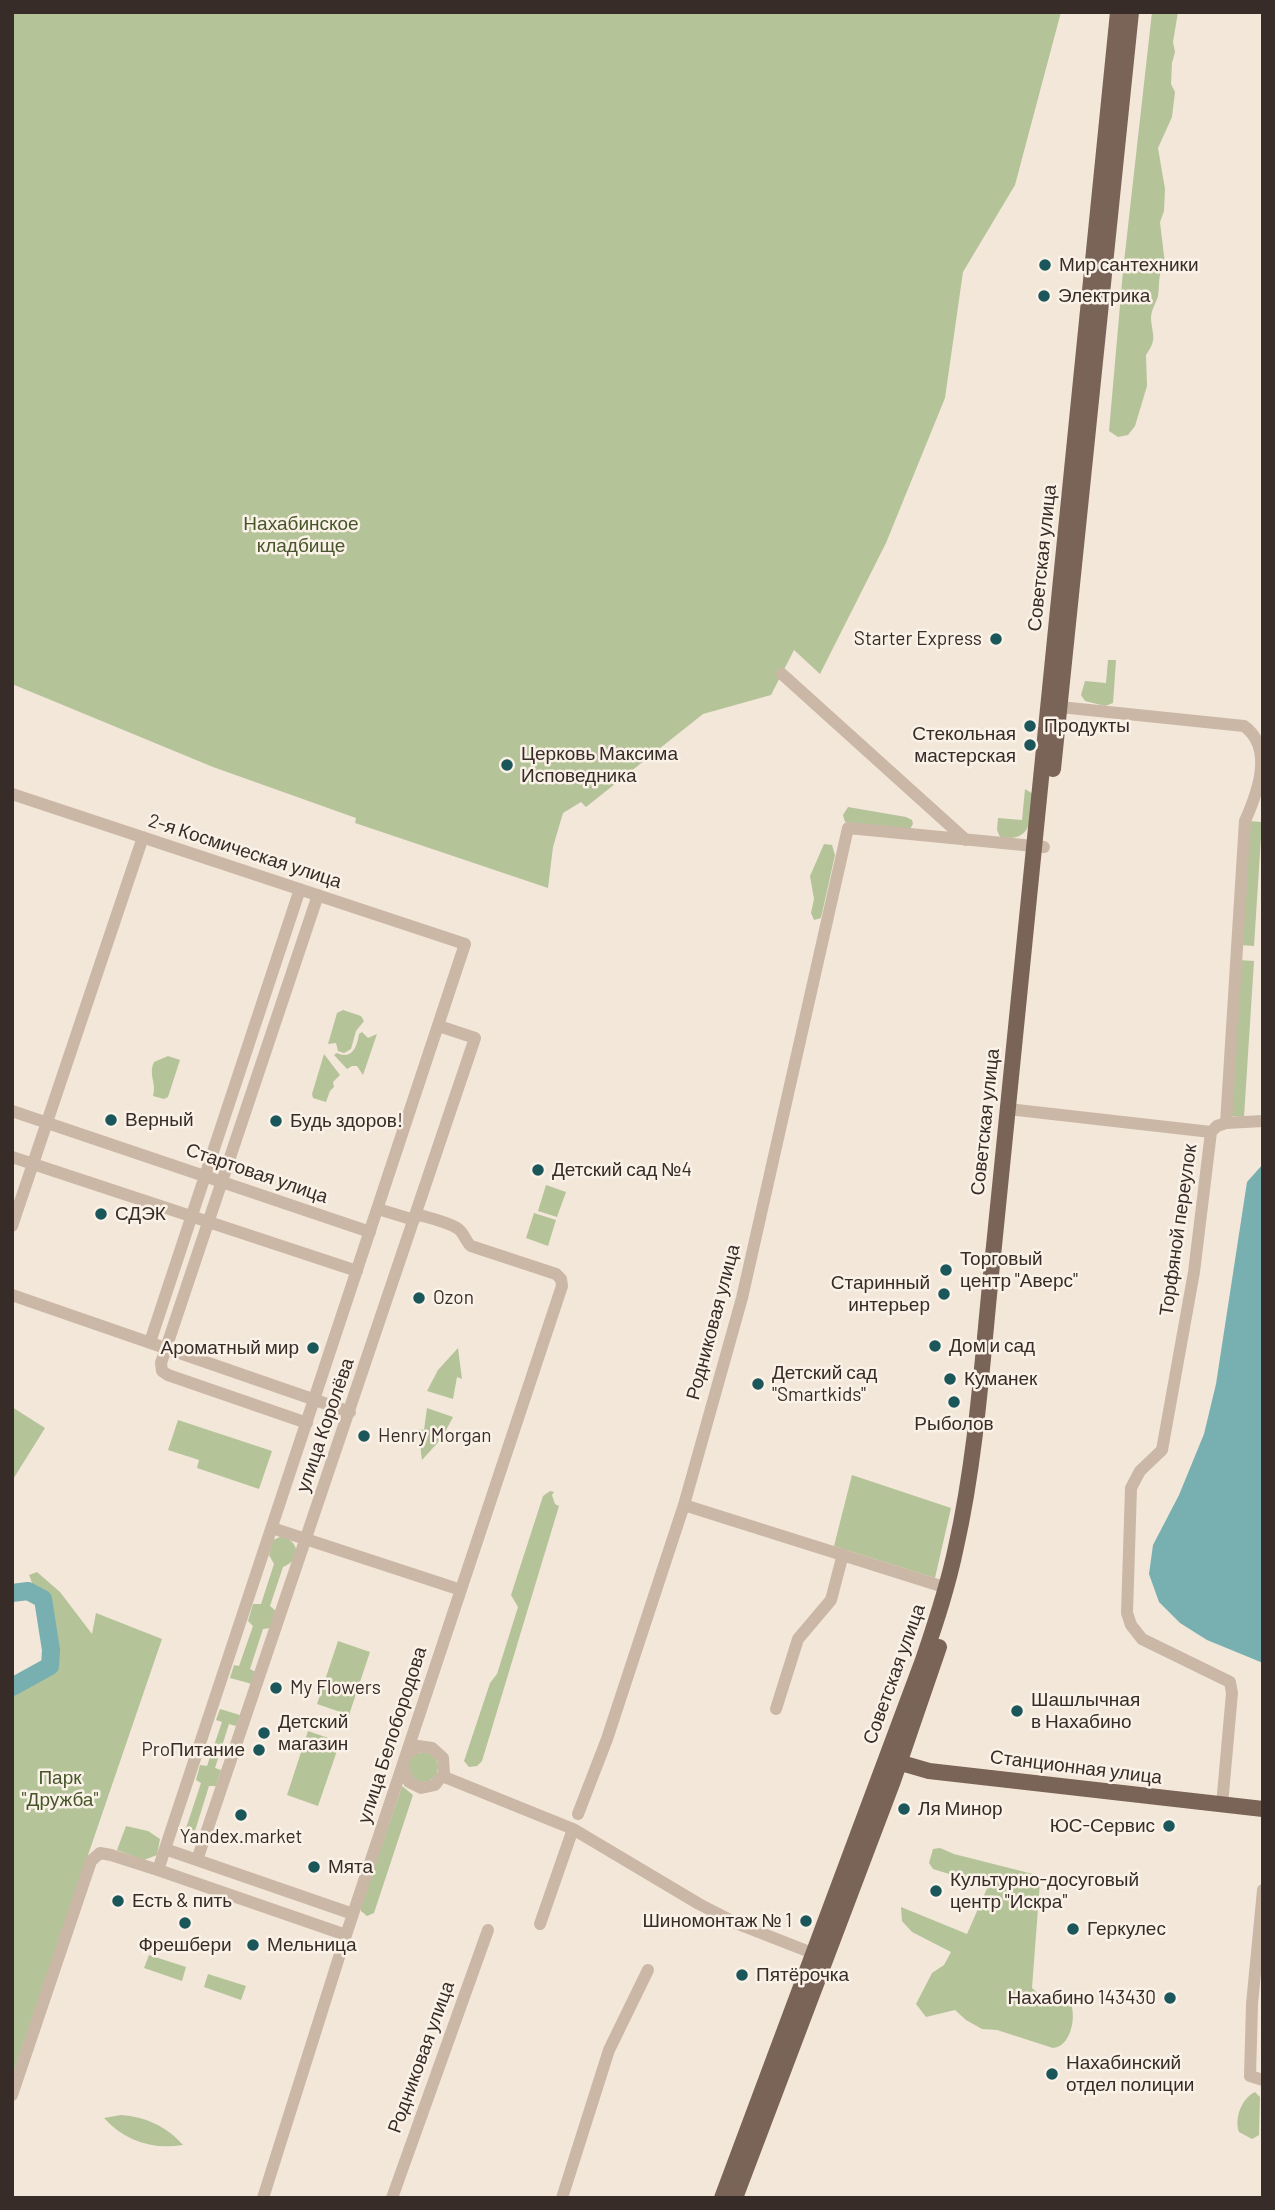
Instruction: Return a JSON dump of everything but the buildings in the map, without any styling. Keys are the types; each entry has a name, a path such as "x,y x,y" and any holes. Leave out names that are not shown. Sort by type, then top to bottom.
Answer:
{"main road":[{"name":"Советская улица","path":"735,2198 820,1956 957,1591 968,1545 986,1422 1013,1110 1118,12"},
{"name":"Советская улица","path":"1039,846 1060,707 1131,12"},
{"name":"Советская улица","path":"892,1761 947,1588 957,1544 970,1463 1013,1110"},
{"name":"Станционная улица","path":"892,1761 929,1772 1263,1809"},
{"name":"Советская улица","path":"722,2198 820,1956"}],"street":[{"path":"782,674 966,840 1039,846"},
{"path":"1060,707 1244,726 1253,736 1259,749 1261,766 1258,791 1245,821 1226,1123 1263,1121"},
{"name":"2-я Космическая улица","path":"12,794 466,944"},
{"name":"Родниковая улица","path":"578,1814 607,1739 684,1505 742,1298 848,828 966,840"},
{"path":"12,1226 143,837"},
{"path":"150,1342 300,889"},
{"path":"307,1423 168,1375 162,1371 161,1363 318,895"},
{"name":"улица Королёва","path":"158,1870 466,944"},
{"name":"улица Королёва","path":"197,1860 475,1038 439,1026"},
{"path":"1013,1110 1211,1132"},
{"name":"Стартовая улица","path":"12,1111 370,1232"},
{"name":"Торфяной переулок","path":"1222,1805 1232,1693 1230,1682 1142,1639 1131,1625 1127,1613 1131,1488 1140,1471 1162,1450 1194,1272 1211,1132 1226,1123"},
{"path":"12,1157 357,1271"},
{"path":"378,1209 415,1217"},
{"name":"улица Белобородова","path":"263,2198 346,1935 562,1286 561,1279 556,1274 471,1246 457,1228 415,1217"},
{"path":"12,1295 350,1412"},
{"path":"684,1505 947,1588"},
{"path":"272,1528 461,1590"},
{"path":"776,1709 798,1639 831,1600 843,1554"},
{"path":"418,1746 432,1748 444,1762 442,1776 432,1786 418,1788 406,1780 404,1761 418,1746"},
{"path":"442,1776 573,1829 699,1905 738,1924 820,1956"},
{"path":"540,1924 573,1829"},
{"path":"165,1849 353,1914"},
{"path":"12,2095 91,1861 100,1853 158,1870 346,1935"},
{"path":"1263,1890 1252,2004 1250,2076 1263,2080"},
{"name":"Родниковая улица","path":"391,2198 488,1930"},
{"path":"562,2198 609,2050 648,1970"}],"green space":[{"name":"Нахабинское кладбище","path":"12,12 1061,12 1015,185 963,272 945,398 886,543 820,674 794,650 771,695 703,714 586,807 581,802 563,813 553,847 548,888 355,823 356,818 213,767 12,684"},
{"path":"1152,12 1178,12 1173,42 1175,52 1171,84 1175,92 1172,117 1158,148 1165,189 1164,211 1160,222 1165,264 1151,315 1153,337 1146,355 1147,386 1135,426 1128,435 1118,437 1109,431 1123,271"},
{"path":"1108,660 1116,660 1113,703 1105,706 1085,701 1081,695 1085,681 1106,683"},
{"path":"1025,789 1033,794 1028,827 1019,836 1000,837 997,830 998,818 1022,820"},
{"path":"848,807 906,817 912,820 913,824 910,829 845,822 843,815"},
{"path":"1248,821 1262,822 1254,946 1240,945"},
{"path":"824,844 832,845 835,855 821,918 814,920 811,913 814,899 810,876"},
{"path":"1239,960 1254,961 1244,1117 1230,1116"},
{"path":"343,1010 361,1016 364,1021 356,1031 351,1049 344,1053 338,1051 336,1043 328,1044 337,1013"},
{"path":"362,1032 368,1038 377,1034 363,1075 357,1066 347,1069 334,1055 346,1055 353,1051"},
{"path":"324,1054 340,1075 333,1082 334,1087 326,1102 313,1098 312,1094"},
{"path":"168,1056 180,1060 168,1097 164,1099 153,1096 152,1071 154,1062"},
{"path":"546,1185 566,1192 557,1217 538,1211"},
{"path":"534,1213 556,1220 548,1246 526,1238"},
{"path":"458,1348 462,1379 457,1377 453,1399 427,1391 438,1370"},
{"path":"12,1407 45,1428 12,1481"},
{"path":"427,1408 453,1417 442,1438 422,1460 418,1429 424,1430"},
{"path":"178,1420 272,1451 259,1489 197,1468 199,1460 168,1450"},
{"path":"852,1475 951,1508 935,1578 834,1546"},
{"path":"550,1491 554,1492 552,1495 555,1504 559,1506 482,1761 477,1766 469,1767 464,1761 490,1683 497,1674 518,1607 511,1595 543,1496"},
{"path":"280,1537 292,1542 296,1555 283,1567 270,1606 277,1612 271,1628 263,1629 250,1669 256,1672 252,1684 230,1678 234,1665 239,1666 253,1626 248,1621 253,1604 261,1604 274,1564 269,1555 273,1540"},
{"name":"Парк \"Дружба\"","path":"37,1572 60,1592 92,1634 96,1613 162,1639 12,2077 12,1691 38,1673 48,1670 53,1653 29,1575"},
{"path":"338,1641 370,1652 349,1715 317,1704"},
{"path":"220,1709 240,1715 236,1726 229,1724 215,1768 221,1770 216,1786 209,1786 195,1831 186,1828 201,1783 196,1780 200,1765 207,1766 222,1722 216,1720"},
{"path":"308,1731 340,1742 318,1806 287,1795"},
{"path":"423,1752 434,1756 438,1767 434,1778 423,1782 412,1778 408,1767 412,1756"},
{"path":"402,1786 413,1795 374,1913 367,1916 361,1911 361,1906"},
{"path":"126,1826 148,1831 160,1839 157,1855 144,1860 117,1850"},
{"path":"940,1848 1037,1875 1040,1882 1032,1988 1048,2002 1066,1996 1070,2001 1072,2026 1060,2046 1053,2048 997,2030 982,2029 955,2010 926,2017 916,2004 932,1973 944,1965 951,1952 912,1932 902,1921 901,1907 967,1934 988,1886 933,1869 929,1863 933,1849"},
{"path":"149,1955 186,1967 182,1981 144,1968"},
{"path":"208,1974 246,1986 241,2000 204,1987"},
{"path":"1255,2092 1260,2097 1259,2135 1252,2139 1239,2132 1238,2115 1243,2104"},
{"path":"121,2115 155,2124 183,2145 161,2146 140,2142 121,2133 104,2118"}],"water":[{"path":"1263,1164 1263,1663 1207,1640 1180,1623 1159,1602 1149,1574 1153,1545 1179,1495 1204,1434 1216,1384 1247,1182"}],"waterway":[{"path":"12,1593 28,1591 43,1599 51,1650 50,1666 12,1687"}],"place":[{"name":"Мир сантехники","path":"1045,265"},
{"name":"Электрика","path":"1044,296"},
{"name":"Starter Express","path":"996,639"},
{"name":"Продукты","path":"1030,726"},
{"name":"Стекольная мастерская","path":"1030,745"},
{"name":"Церковь Максима Исповедника","path":"507,765"},
{"name":"Верный","path":"111,1120"},
{"name":"Будь здоров!","path":"276,1121"},
{"name":"Детский сад №4","path":"538,1170"},
{"name":"СДЭК","path":"101,1214"},
{"name":"Торговый центр \"Аверс\"","path":"946,1270"},
{"name":"Старинный интерьер","path":"944,1294"},
{"name":"Ozon","path":"419,1298"},
{"name":"Дом и сад","path":"935,1346"},
{"name":"Ароматный мир","path":"313,1348"},
{"name":"Куманек","path":"950,1379"},
{"name":"Детский сад \"Smartkids\"","path":"758,1384"},
{"name":"Рыболов","path":"954,1402"},
{"name":"Henry Morgan","path":"364,1436"},
{"name":"My Flowers","path":"276,1688"},
{"name":"Шашлычная в Нахабино","path":"1017,1711"},
{"name":"Детский магазин","path":"264,1733"},
{"name":"ProПитание","path":"259,1750"},
{"name":"Ля Минор","path":"904,1809"},
{"name":"Yandex.market","path":"241,1815"},
{"name":"ЮС-Сервис","path":"1169,1826"},
{"name":"Мята","path":"314,1867"},
{"name":"Культурно-досуговый центр \"Искра\"","path":"936,1891"},
{"name":"Есть & пить","path":"118,1901"},
{"name":"Шиномонтаж № 1","path":"806,1921"},
{"name":"Фрешбери","path":"185,1923"},
{"name":"Геркулес","path":"1073,1929"},
{"name":"Мельница","path":"253,1945"},
{"name":"Пятёрочка","path":"742,1975"},
{"name":"Нахабино 143430","path":"1170,1998"},
{"name":"Нахабинский отдел полиции","path":"1052,2074"}]}
